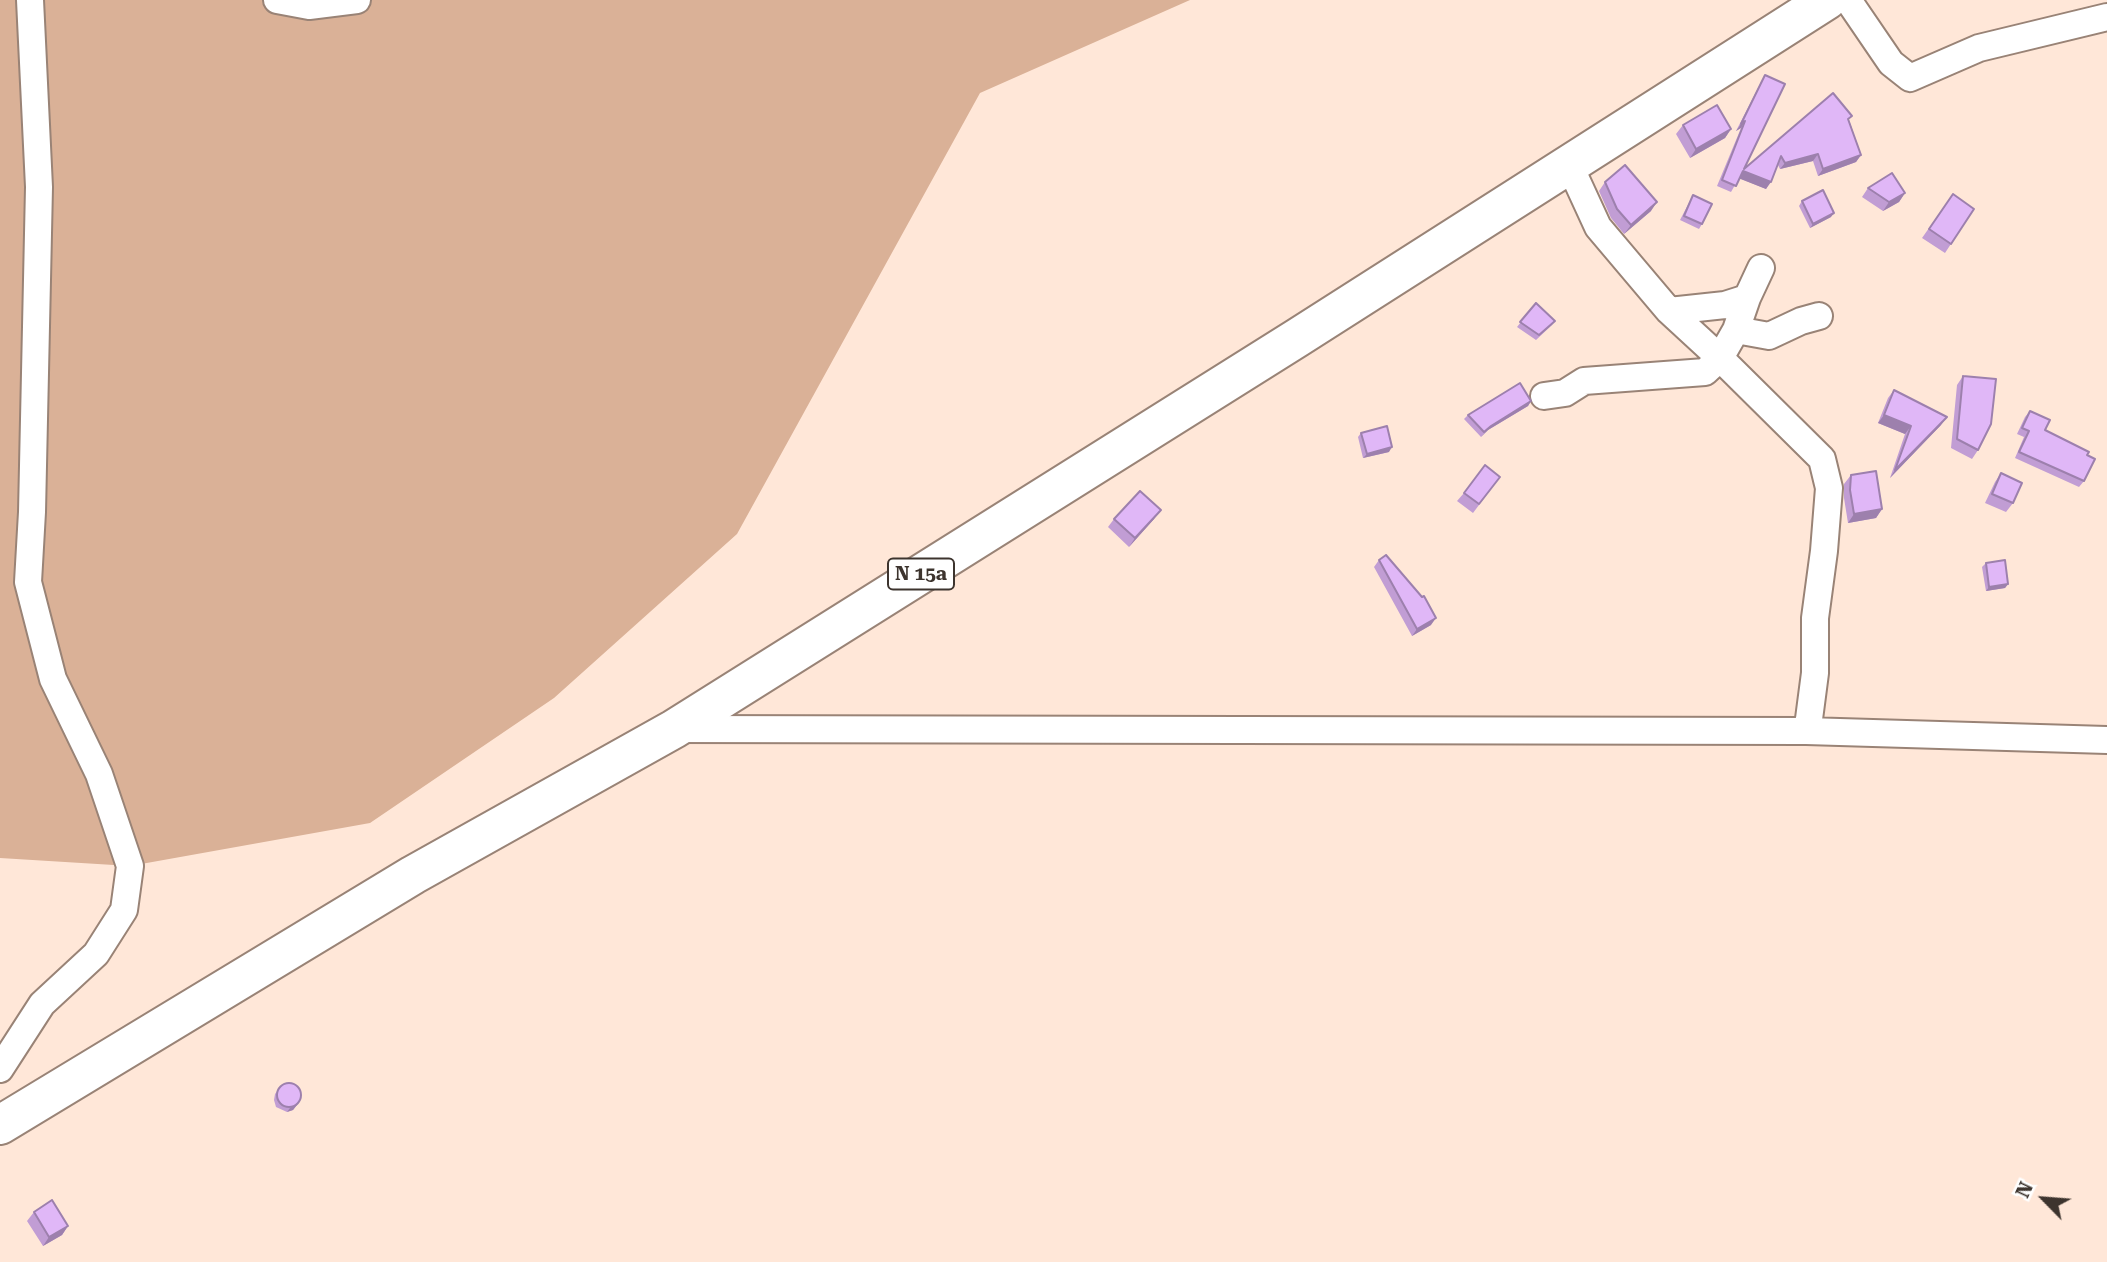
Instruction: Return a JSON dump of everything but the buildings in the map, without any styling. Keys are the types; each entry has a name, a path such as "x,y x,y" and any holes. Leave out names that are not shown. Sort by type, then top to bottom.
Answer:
{"highway":[{"name":"N 15a","path":"0,1125 413,875 674,729 1297,338 1827,0"}],"street":[{"path":"0,1069 41,1004 96,954 124,910 130,866 99,774 53,679 28,582 39,187 30,0"},
{"path":"277,0 309,5 357,0"},
{"path":"1848,0 1891,63 1910,78 1979,48 2107,17"},
{"path":"1569,164 1598,227 1670,311 1822,459 1829,488 1815,618 1815,673 1806,731"},
{"path":"1544,396 1565,393 1584,381 1706,372 1720,358 1736,330 1761,268"},
{"path":"1670,311 1725,305 1747,298"},
{"path":"1736,330 1769,336 1819,316"},
{"path":"674,729 1806,731 2107,740"}],"shaded area":[{"path":"0,0 1190,0 980,93 737,534 554,698 370,823 130,866 0,858"}]}
